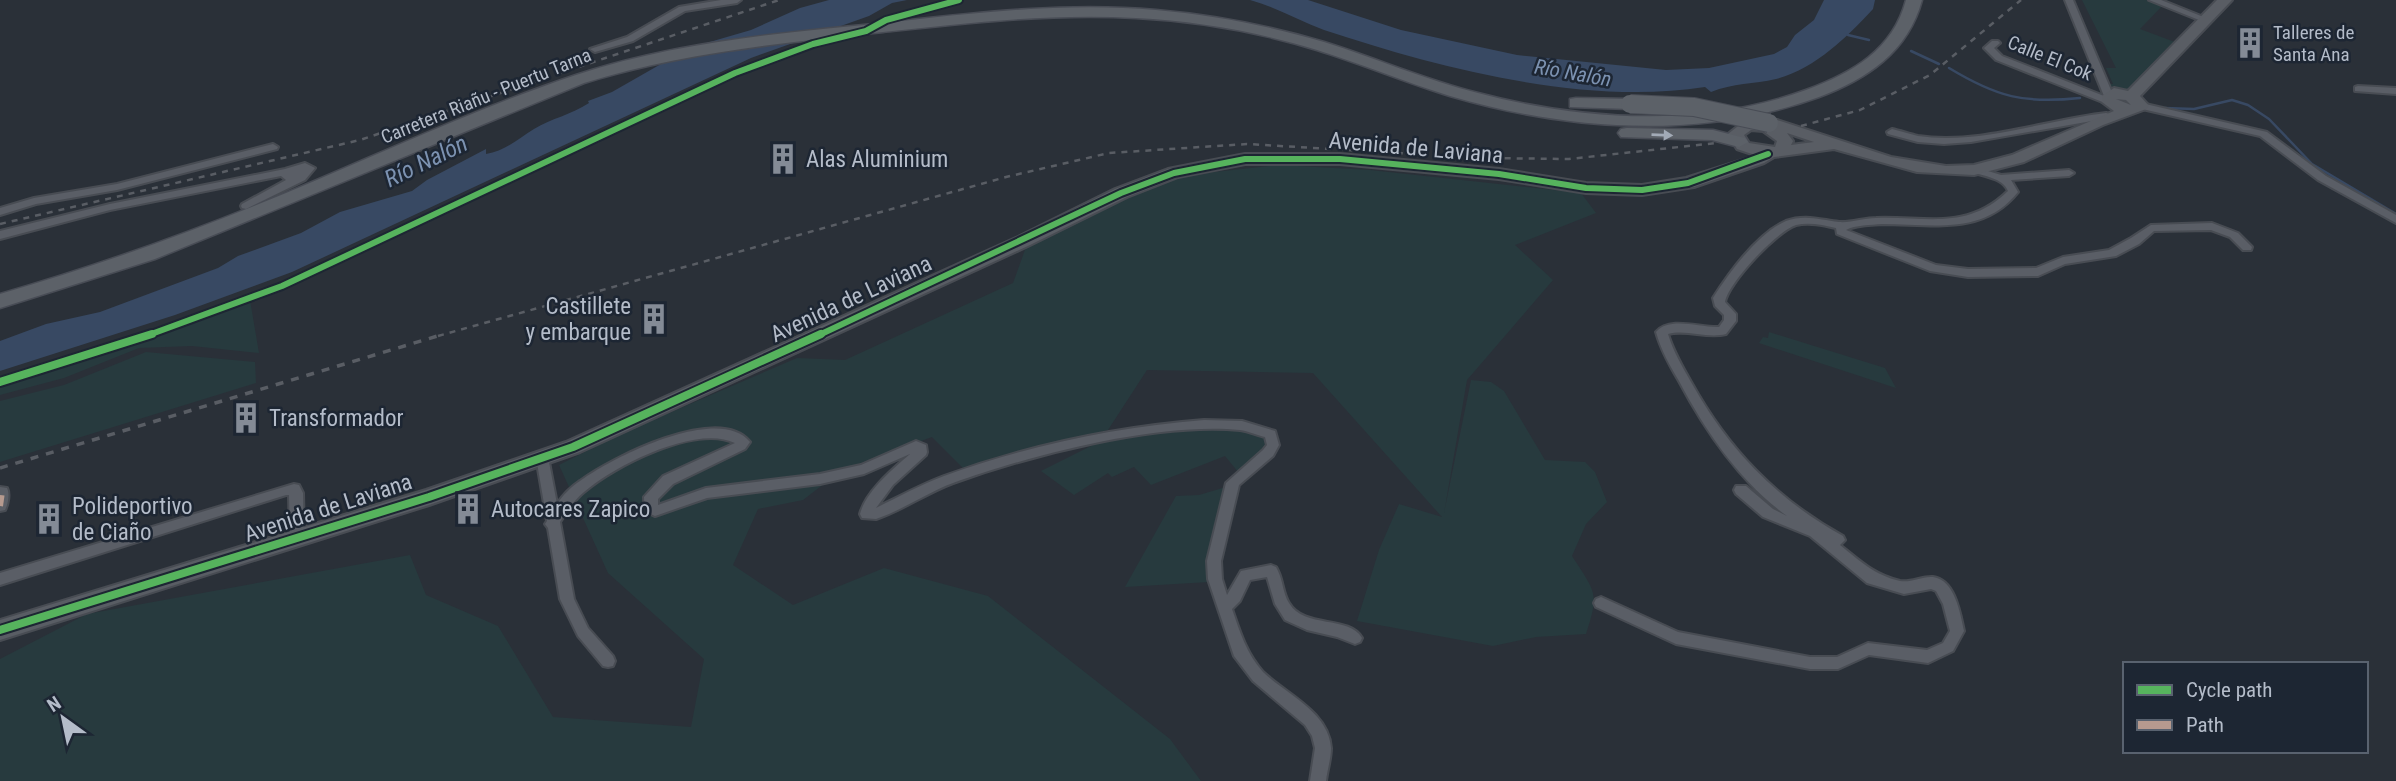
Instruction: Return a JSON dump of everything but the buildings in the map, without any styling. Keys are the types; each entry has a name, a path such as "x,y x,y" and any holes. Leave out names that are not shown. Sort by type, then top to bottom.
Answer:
{"main road":[{"name":"Carretera Riañu - Puertu Tarna","path":"0,301 99,273 185,242 541,93 609,69 727,44 1017,13 1096,11 1192,19 1322,47 1456,92 1553,113 1631,120 1712,117 1748,112 1811,96 1864,70 1894,44 1909,20 1914,0"},
{"path":"1322,47 1492,92 1546,101 1704,108 1771,138"},
{"path":"1360,60 1509,116 1582,128 1713,135 1741,144"}],"street":[{"path":"595,49 630,39 682,9 737,0"},
{"path":"2069,0 2116,103"},
{"path":"2153,0 2207,20"},
{"path":"1975,170 2010,161 2116,103 2207,20 2225,0"},
{"name":"Calle El Cok","path":"1995,43 1989,48 1999,58 2116,103"},
{"path":"2358,89 2396,91"},
{"path":"1892,132 1916,139 1948,140 2116,103 2263,134 2322,178 2396,220"},
{"path":"1737,167 1745,159 1738,130 1800,147 1853,148"},
{"path":"1601,603 1676,638 1799,661 1838,663 1868,649 1928,657 1948,648 1956,631 1950,603 1941,587 1932,583 1904,588 1872,579 1774,499 1715,433 1683,378 1662,332 1670,327 1705,332 1722,331 1730,321 1730,314 1719,303 1719,298 1757,252 1784,226 1804,221 1841,226 1880,221 1956,224 1994,209 2013,192 2010,184 1975,170 1927,167 1853,148 1771,138 1741,144"},
{"name":"Avenida de Laviana","path":"0,630 297,538 542,457 618,428 1024,241 1121,193 1198,167 1245,159 1340,159 1499,174 1596,189 1642,190 1676,185 1737,167 1771,138"},
{"path":"0,212 34,201 127,184 273,147"},
{"path":"2000,178 2069,173"},
{"path":"0,235 110,207 288,179 246,205"},
{"path":"1841,226 1841,232 1849,237 1891,253 1934,268 1968,273 2038,272 2063,261 2112,253 2135,242 2151,228 2212,226 2234,234 2247,247"},
{"path":"552,524 564,503 586,483 646,449 708,432 738,438 744,442 668,480 652,496 651,506 655,511 706,493 820,479 864,469 916,446 921,448 921,452 888,481 868,509 867,514 876,514 956,478 1128,431 1234,424 1255,426 1271,434 1273,444 1268,453 1233,483 1214,561 1216,586 1225,606 1236,646 1246,662 1319,733 1324,748 1318,781"},
{"path":"542,457 567,599 583,632 608,662"},
{"path":"0,579 294,489 297,538"},
{"path":"1741,490 1768,513 1838,540"},
{"path":"1225,606 1235,597 1246,575 1271,571 1286,611 1310,624 1345,632 1355,638"}],"green space":[{"path":"2082,0 2153,0 2164,4 2140,29 2180,44 2134,93 2118,93 2105,84 2113,84 2106,68 2116,68"},
{"path":"1280,165 1370,170 1581,193 1596,213 1515,245 1553,280 1467,380 1444,513 1471,380 1491,382 1504,391 1545,460 1585,462 1595,472 1607,502 1586,524 1572,556 1593,593 1593,609 1586,634 1536,637 1493,646 1357,621 1379,550 1399,504 1442,517 1313,373 1147,370 1108,430 963,468 932,437 842,470 803,500 758,509 733,565 793,605 884,568 988,596 1170,739 1201,781 0,781 0,659 87,614 410,555 426,595 498,626 553,717 691,727 704,659 608,573 559,465 620,434 797,358 845,360 1013,283 1026,247 1097,209 1177,176"},
{"path":"250,300 259,353 192,346 139,348 64,378 0,395 0,383"},
{"path":"1769,332 1885,368 1896,388 1759,343 1763,337 1768,338"},
{"path":"146,352 255,362 256,383 0,462 0,401 64,385"},
{"path":"1237,427 1267,437 1268,443 1239,473 1225,456 1151,485 1134,467 1112,477 1108,473 1074,495 1041,471 1097,443 1126,436"},
{"path":"1226,487 1209,564 1209,582 1125,587 1176,496 1199,495"}],"water":[{"name":"Río Nalón","path":"829,0 907,0 892,3 869,16 751,58 292,272 175,315 0,371 0,341 46,324 100,312 218,268 238,256 301,233 340,212 412,191 427,180 486,149 486,154 505,147 541,125 612,92 689,48 751,30 800,8"},
{"name":"Río Nalón","path":"1250,0 1308,0 1401,30 1517,55 1666,70 1709,68 1774,54 1787,47 1795,35 1814,20 1824,0 1875,0 1873,9 1829,51 1790,74 1711,92 1705,87 1659,92 1562,87 1463,70 1324,30"}],"waterway":[{"path":"1848,35 1869,40"},
{"path":"1911,51 1939,64"},
{"path":"1949,68 1982,86 2012,96 2043,100 2080,98"},
{"path":"2165,108 2194,109 2232,100 2248,105 2269,119 2312,164 2396,214"}],"railway":[{"path":"0,224 360,140 779,0"},
{"path":"1801,126 1860,110 1930,75 2021,0"},
{"path":"438,336 1006,177 1109,153 1247,144 1482,158 1569,159 1716,143"},
{"path":"0,468 444,334"}],"marked path":[{"path":"0,506 2,492"}],"cycle path":[{"path":"0,382 173,327 282,286 735,73 813,44 866,31 886,20 959,0"},
{"path":"0,630 429,497 573,447 1024,241 1121,193 1174,173 1245,159 1340,159 1499,174 1586,188 1642,190 1688,183 1758,160 1768,154"}],"place":[{"name":"Talleres de Santa Ana","path":"2250,43"},
{"name":"Alas Aluminium","path":"783,159"},
{"name":"Castillete y embarque","path":"654,319"},
{"name":"Transformador","path":"246,418"},
{"name":"Autocares Zapico","path":"468,509"},
{"name":"Polideportivo de Ciaño","path":"49,519"}]}
